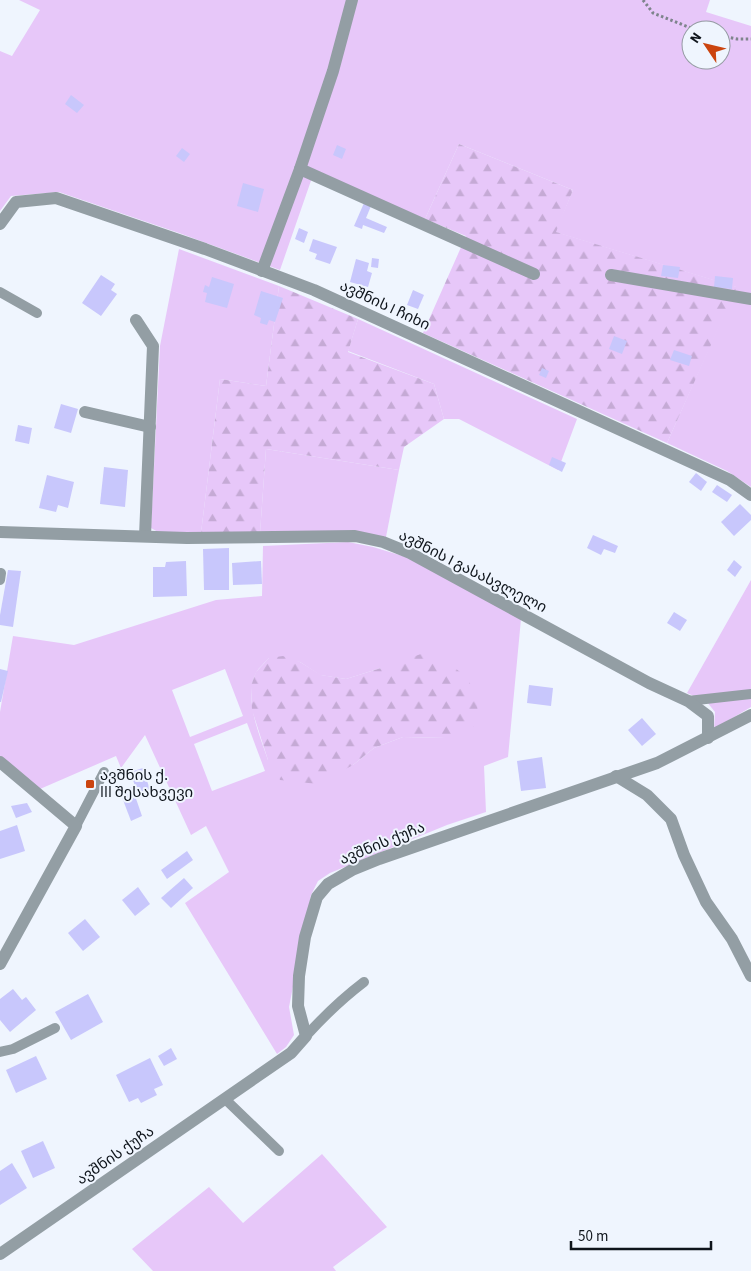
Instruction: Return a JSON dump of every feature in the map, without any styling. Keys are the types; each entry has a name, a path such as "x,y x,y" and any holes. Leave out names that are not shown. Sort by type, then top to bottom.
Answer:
{"street":[{"path":"262,271 300,169 333,71 352,0"},
{"path":"300,169 534,274"},
{"name":"ავშნის I ჩიხი","path":"0,224 16,202 56,198 205,249 314,290 730,480 751,495"},
{"path":"611,274 751,299"},
{"path":"136,320 153,346 145,536"},
{"path":"85,412 150,427"},
{"name":"ავშნის I გასასვლელი","path":"0,532 186,538 355,536 383,542 410,553 649,682 688,700 708,716 708,738"},
{"name":"ავშნის ქუჩა","path":"0,1254 291,1053 306,1036 298,1006 299,976 305,937 317,898 328,884 352,870 379,858 658,763 751,715"},
{"path":"0,762 76,826 0,964"},
{"path":"616,776 648,795 671,819 684,855 706,902 747,957 751,976"}],"lane":[{"path":"0,292 38,313"},
{"path":"688,700 751,694"},
{"path":"76,826 104,772"},
{"path":"306,1036 322,1018 364,982"},
{"path":"0,1052 13,1049 55,1028"},
{"path":"225,1099 279,1151"}],"path":[{"path":"643,0 653,13 681,24"},
{"path":"731,38 751,39"}],"green space":[{"path":"19,0 710,0 706,12 751,26 751,487 727,471 667,443 736,287 555,232 573,190 459,144 425,219 314,172 280,270 59,192 11,196 0,211 0,51 12,56 40,10"},
{"path":"459,144 573,190 556,232 737,287 667,443 423,333 466,236 425,219"},
{"path":"179,249 279,286 266,386 220,379 201,533 158,532 151,528 160,346"},
{"path":"279,286 358,319 348,352 434,384 444,419 404,447 399,470 266,449 260,533 201,533 220,379 266,386"},
{"path":"358,319 577,419 558,470 459,419 444,419 434,384 348,351"},
{"path":"266,449 399,470 386,537 260,533"},
{"path":"348,542 373,547 406,557 521,619 508,757 484,766 486,812 447,825 330,873 318,881 311,895 289,1007 294,1035 286,1047 277,1054 185,903 229,872 206,826 191,835 145,735 121,768 116,756 40,789 0,756 0,712 13,636 74,645 216,600 262,596 263,546","holes":["269,658 300,662 320,675 346,679 381,668 446,738 403,737 374,748 353,765 268,760 257,729 252,705 252,683 259,669","225,669 243,716 190,737 172,690","247,723 265,771 212,791 194,744"]},
{"path":"751,580 751,707 714,729 715,712 707,702 687,693"},
{"path":"421,654 447,662 468,678 477,703 479,724 446,738 403,737 374,748 353,765 318,784 280,780 268,760 252,710 251,686 256,672 269,658 283,656 300,662 321,675 346,679"},
{"path":"322,1154 387,1227 333,1267 336,1271 153,1271 132,1249 209,1187 243,1223"}],"building":[{"path":"71,95 84,105 77,113 65,104"},
{"path":"337,145 346,149 342,159 333,155"},
{"path":"182,148 190,154 184,162 176,156"},
{"path":"243,183 264,189 258,212 237,206"},
{"path":"364,203 371,206 366,218 387,227 384,233 363,225 362,229 354,226"},
{"path":"299,228 308,232 304,243 295,239"},
{"path":"313,239 337,247 330,264 315,259 317,254 309,251"},
{"path":"372,258 379,259 378,268 371,267"},
{"path":"356,259 369,263 367,271 372,273 368,287 350,282"},
{"path":"663,265 680,267 678,278 661,276"},
{"path":"101,275 115,284 111,290 117,294 101,316 82,303"},
{"path":"715,276 733,278 732,289 714,287"},
{"path":"212,277 234,284 227,308 205,302 207,293 203,292 205,285 209,287"},
{"path":"413,290 424,295 418,309 407,305"},
{"path":"261,291 283,298 275,322 269,320 267,325 260,323 261,318 254,315"},
{"path":"614,336 627,341 622,354 609,349"},
{"path":"674,350 692,356 689,366 670,360"},
{"path":"542,368 549,371 546,378 539,375"},
{"path":"61,404 78,409 71,433 54,428"},
{"path":"18,425 32,428 29,444 15,441"},
{"path":"552,457 566,463 562,472 549,465"},
{"path":"104,467 128,470 125,507 100,504"},
{"path":"696,473 707,482 701,491 689,482"},
{"path":"47,475 74,482 68,508 58,505 56,512 39,508"},
{"path":"717,485 732,495 727,502 712,492"},
{"path":"740,504 751,515 751,520 734,536 721,522"},
{"path":"593,535 618,546 615,553 604,549 601,555 587,548"},
{"path":"229,548 229,590 204,590 203,549"},
{"path":"734,560 742,567 735,577 727,570"},
{"path":"186,561 187,596 153,597 153,567 165,567 166,562"},
{"path":"261,561 262,584 233,585 232,563"},
{"path":"8,570 21,571 13,627 0,625"},
{"path":"674,612 687,620 680,631 667,623"},
{"path":"0,669 8,671 1,702 0,702"},
{"path":"529,685 553,688 551,706 527,703"},
{"path":"642,718 656,734 642,746 628,730"},
{"path":"542,757 546,788 521,791 517,761"},
{"path":"143,768 150,790 138,794 130,772"},
{"path":"132,787 142,816 131,821 120,792"},
{"path":"27,803 32,812 16,818 11,806"},
{"path":"17,825 25,851 0,859 0,831"},
{"path":"187,851 193,860 167,879 161,870"},
{"path":"184,878 193,888 171,908 161,898"},
{"path":"138,887 150,904 135,916 122,900"},
{"path":"85,919 100,937 83,951 68,933"},
{"path":"13,989 22,1000 26,997 36,1010 10,1032 0,1020 0,999"},
{"path":"88,994 103,1022 71,1040 55,1012"},
{"path":"171,1048 177,1059 164,1066 158,1056"},
{"path":"36,1056 47,1079 16,1093 6,1070"},
{"path":"150,1058 163,1085 154,1089 157,1095 141,1103 138,1098 129,1102 116,1075"},
{"path":"43,1141 55,1168 33,1178 21,1151"},
{"path":"12,1163 27,1188 0,1205 0,1171"}],"place":[{"name":"ავშნის ქ. III შესახვევი","path":"90,784"}]}
